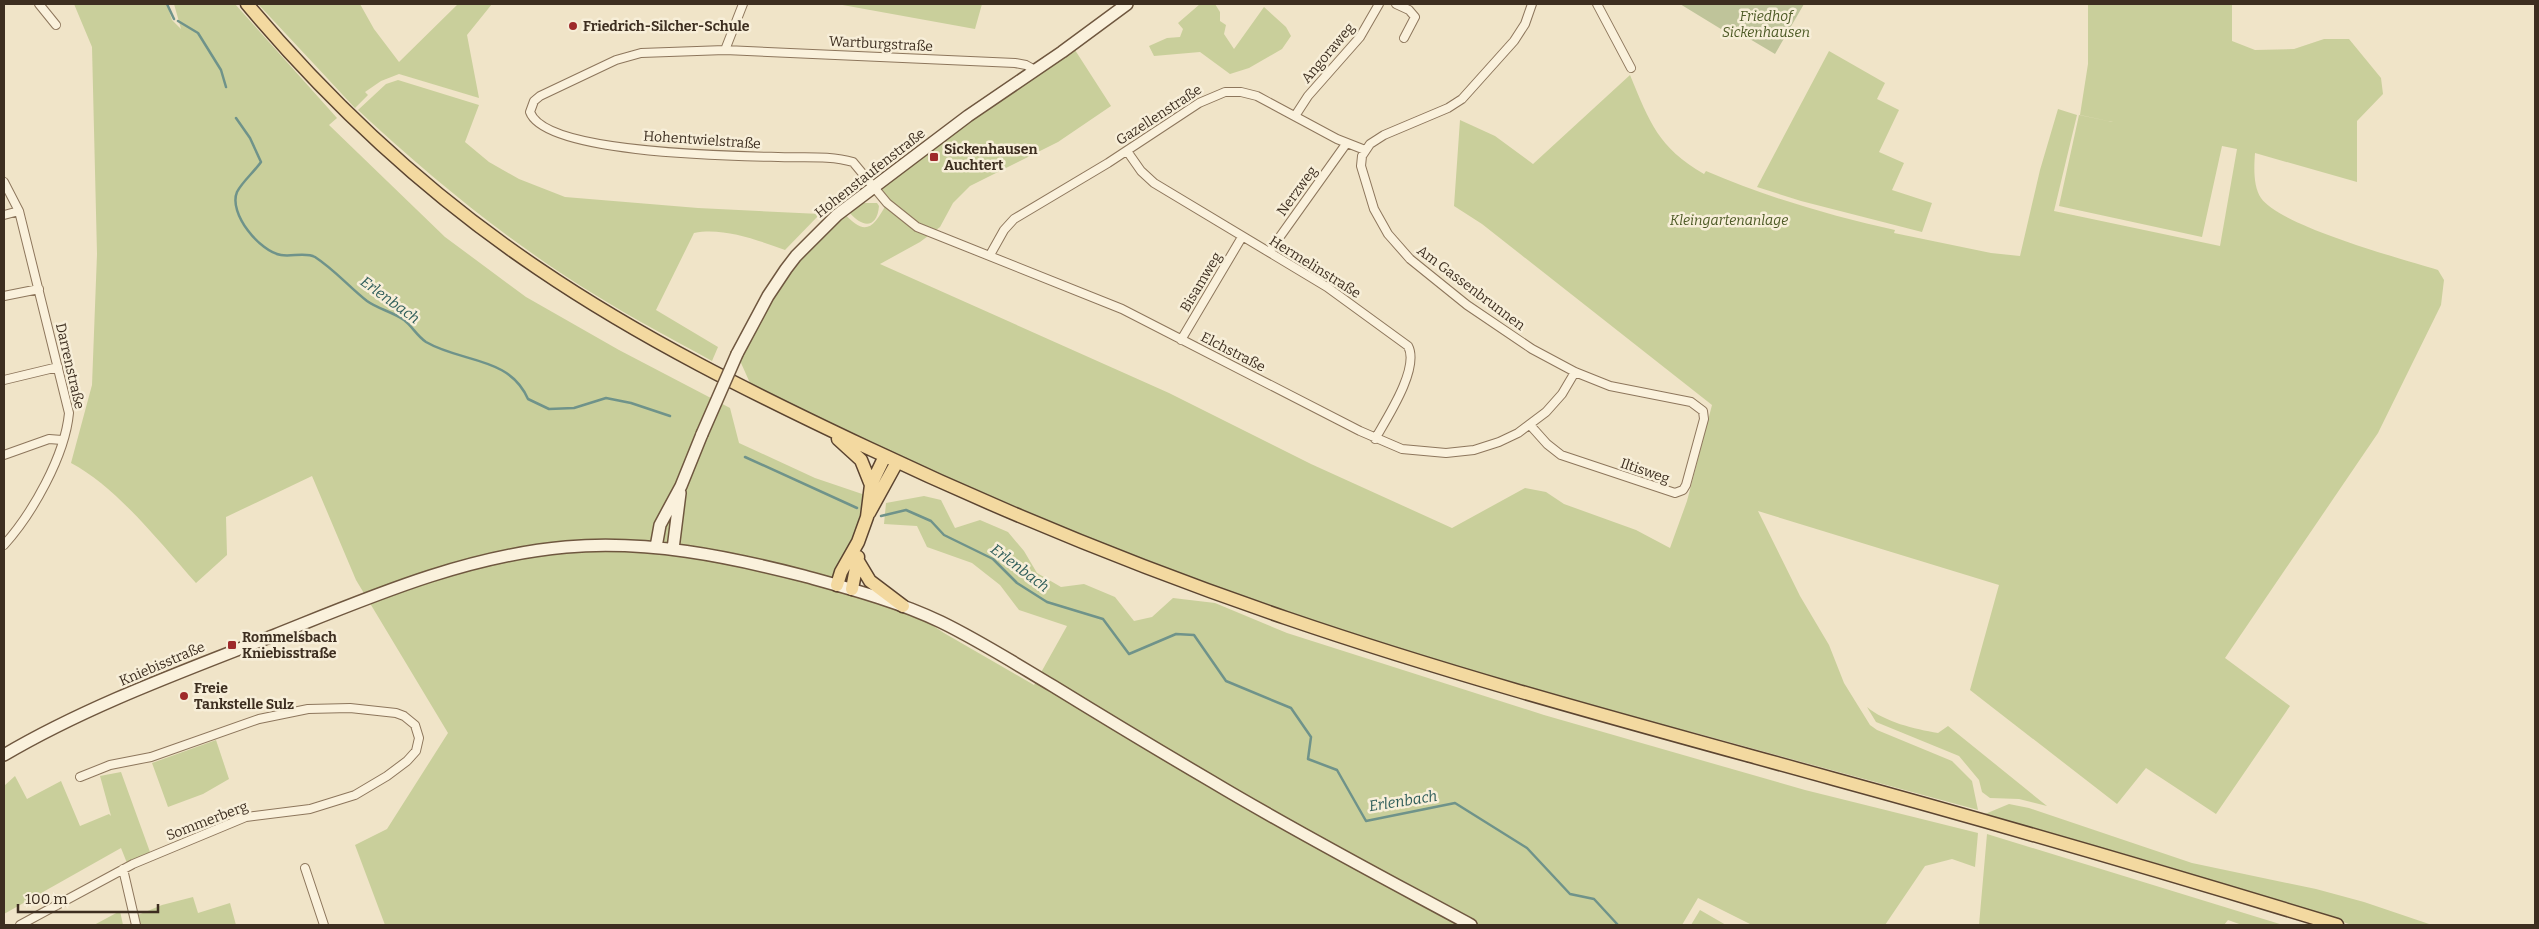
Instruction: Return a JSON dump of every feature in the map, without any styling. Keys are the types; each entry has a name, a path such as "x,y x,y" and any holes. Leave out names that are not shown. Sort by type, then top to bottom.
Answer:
{"main road":[{"path":"247,4 301,66 368,132 434,191 503,244 572,291 635,329 897,462 1091,545 1332,633 1557,703 1954,812 2337,925"},
{"path":"823,426 861,460 871,484"},
{"path":"867,517 871,484 885,456"},
{"path":"836,585 858,542 867,517 897,462"},
{"path":"852,589 858,561 858,542"},
{"path":"858,561 870,581 903,606"}],"street":[{"path":"40,4 56,25"},
{"path":"725,50 743,4"},
{"name":"Hohenstaufenstraße","path":"656,547 660,525 681,486 737,354 768,296 796,256 837,216 873,188 968,116 1127,4"},
{"name":"Angoraweg","path":"1295,116 1308,96 1360,37 1380,4"},
{"path":"1396,4 1409,10 1414,16 1404,38"},
{"path":"1365,150 1376,139 1448,108 1462,99 1514,41 1525,24 1532,4"},
{"path":"1597,4 1631,68"},
{"name":"Wartburgstraße","path":"530,108 534,101 547,92 626,57 660,51 725,50 1015,63 1026,64 1035,70"},
{"name":"Gazellenstraße","path":"990,255 1004,230 1014,219 1127,151 1207,98 1225,92 1241,92 1257,96 1346,144 1365,150"},
{"name":"Hohentwielstraße","path":"530,108 532,116 538,122 577,141 617,147 689,153 846,160 860,167 873,188"},
{"name":"Nerzweg","path":"1269,252 1346,144"},
{"name":"Am Gassenbrunnen","path":"1365,150 1361,166 1380,220 1398,247 1434,279 1484,317 1532,349 1575,372 1627,391 1691,402 1703,411"},
{"name":"Hermelinstraße","path":"1127,151 1141,171 1154,183 1327,287 1408,346 1412,358 1411,366 1396,400 1375,439"},
{"name":"Darrenstraße","path":"4,182 19,211 69,413 62,440 36,502 4,546"},
{"name":"Elchstraße","path":"873,188 910,223 1115,306 1375,439 1402,449 1446,454 1488,446 1508,438 1530,425 1553,404 1575,372"},
{"path":"4,215 19,211"},
{"name":"Bisamweg","path":"1181,340 1242,237"},
{"path":"4,296 39,289"},
{"path":"4,380 58,367"},
{"name":"Iltisweg","path":"1530,425 1547,444 1561,455 1675,494 1683,490 1688,480 1704,427 1703,411"},
{"path":"4,455 49,440 62,440"},
{"name":"Hohenstaufenstraße","path":"673,549 681,486"},
{"name":"Kniebisstraße","path":"4,755 67,721 198,665 420,580 476,562 540,550 598,545 656,547 737,560 852,589 903,606 976,640 1244,801 1471,925"},
{"name":"Sommerberg","path":"20,925 123,869 246,817 310,809 355,795 387,776 411,757 419,744 418,732 415,725 404,716 387,712 336,708 294,711 252,722 151,757 110,765 80,777"},
{"path":"305,868 324,925"},
{"path":"123,869 136,925"}],"green space":[{"path":"74,4 167,4 172,20 181,29 174,4 235,4 337,118 329,125 445,237 526,297 619,350 730,408 739,443 815,478 874,498 837,585 903,606 944,633 1034,685 1067,626 1019,610 1000,585 972,563 927,547 917,526 884,524 886,503 924,496 941,500 955,528 980,520 1008,532 1024,551 1037,573 1061,587 1084,584 1115,597 1134,621 1152,617 1173,598 1215,603 1287,633 1544,715 1805,790 1978,833 1975,867 1952,859 1925,866 1885,925 1752,925 1698,898 1682,925 385,925 355,845 387,829 448,733 356,580 312,476 226,517 227,555 196,583 122,501 88,473 71,463 92,385 97,254 92,47"},
{"path":"258,4 360,4 374,29 399,62 458,4 492,4 467,35 479,98 399,74 381,81 365,92 368,95 355,108"},
{"path":"837,4 982,4 975,29"},
{"path":"1200,4 1215,4 1220,12 1220,21 1226,25 1224,34 1234,49 1264,7 1286,27 1291,36 1282,49 1249,68 1230,74 1200,52 1154,56 1149,46 1167,38 1180,37 1183,29 1178,23"},
{"name":"Friedhof Sickenhausen","path":"1680,4 1804,4 1775,54 1738,32 1734,37"},
{"name":"Kleingartenanlage","path":"2088,4 2232,4 2232,41 2255,50 2294,49 2324,39 2349,39 2381,78 2383,94 2357,121 2357,182 2255,153 2254,164 2258,193 2273,209 2292,220 2371,250 2438,270 2444,280 2441,305 2378,433 2225,658 2290,706 2216,814 2146,768 2117,804 1970,690 1999,585 1758,511 1800,596 1829,645 1844,683 1870,725 1877,730 1952,761 1972,781 1978,810 1692,732 1616,719 1155,570 754,392 737,354 768,296 842,211 857,225 868,227 877,219 887,203 873,188 968,116 1075,50 1111,106 1058,142 970,186 953,203 940,227 920,242 880,264 1169,393 1311,464 1452,528 1525,488 1546,492 1564,504 1636,530 1670,548 1687,501 1712,405 1482,224 1454,206 1460,120 1495,136 1533,164 1630,75 1657,132 1676,154 1704,174 1706,171 1775,197 1823,212 1895,230 1894,233 1991,253 2020,256 2040,170 2058,109 2077,115 2054,211 2220,246 2237,149 2222,146 2202,237 2059,206 2079,115 2113,122 2080,115 2088,64"},
{"path":"1829,51 1885,83 1877,99 1899,110 1879,152 1904,163 1892,190 1932,203 1922,232 1801,201 1757,187"},
{"path":"398,80 479,105 465,142 489,162 519,179 565,197 698,208 820,214 785,250 728,233 694,233 656,310 718,347 712,361 611,305 533,254 472,209 358,110 386,84"},
{"path":"864,203 877,203 879,206 875,219 868,224 858,221 849,212"},
{"path":"1867,707 1891,721 1919,729 1938,733 1948,726 2047,806 2019,799 1990,798 1982,792 1979,780 1959,756 1876,722"},
{"path":"216,740 229,779 203,794 168,807 152,763"},
{"path":"121,772 150,852 127,863 121,848 4,914 4,786 15,776 27,799 61,781 80,826 109,814 111,816 100,776"},
{"path":"2009,804 2029,808 2192,863 2316,889 2364,902 2432,925 2352,925 2166,866 1985,814"},
{"path":"1987,834 2283,925 2242,925 2228,920 2224,925 1979,925"},
{"path":"193,897 198,913 230,903 236,925 140,925 138,915 162,905"},
{"path":"1700,910 1726,925 1691,925"},
{"path":"120,911 123,925 94,925"}],"waterway":[{"name":"Erlenbach","path":"167,4 174,19"},
{"name":"Erlenbach","path":"178,21 198,33 221,70 226,87"},
{"name":"Erlenbach","path":"236,118 250,138 261,162 242,184 237,192 235,201 241,220 255,239 264,247 281,255 307,255 315,257 367,301 404,320 426,342 440,349 497,368 509,375 520,385 528,399 549,409 574,408 606,398 631,403 670,416"},
{"name":"Erlenbach","path":"745,457 857,508"},
{"name":"Erlenbach","path":"881,516 906,510 931,521 944,535 993,559 1017,583 1047,602 1103,619 1129,654 1176,634 1194,635 1226,681 1291,708 1311,737 1308,759 1337,770 1366,821 1455,803 1527,848 1570,894 1594,899 1618,925"}],"place":[{"name":"Friedrich-Silcher-Schule","path":"573,26"},
{"name":"Sickenhausen Auchtert","path":"934,157"},
{"name":"Rommelsbach Kniebisstraße","path":"232,645"},
{"name":"Freie Tankstelle Sulz","path":"184,696"}]}
